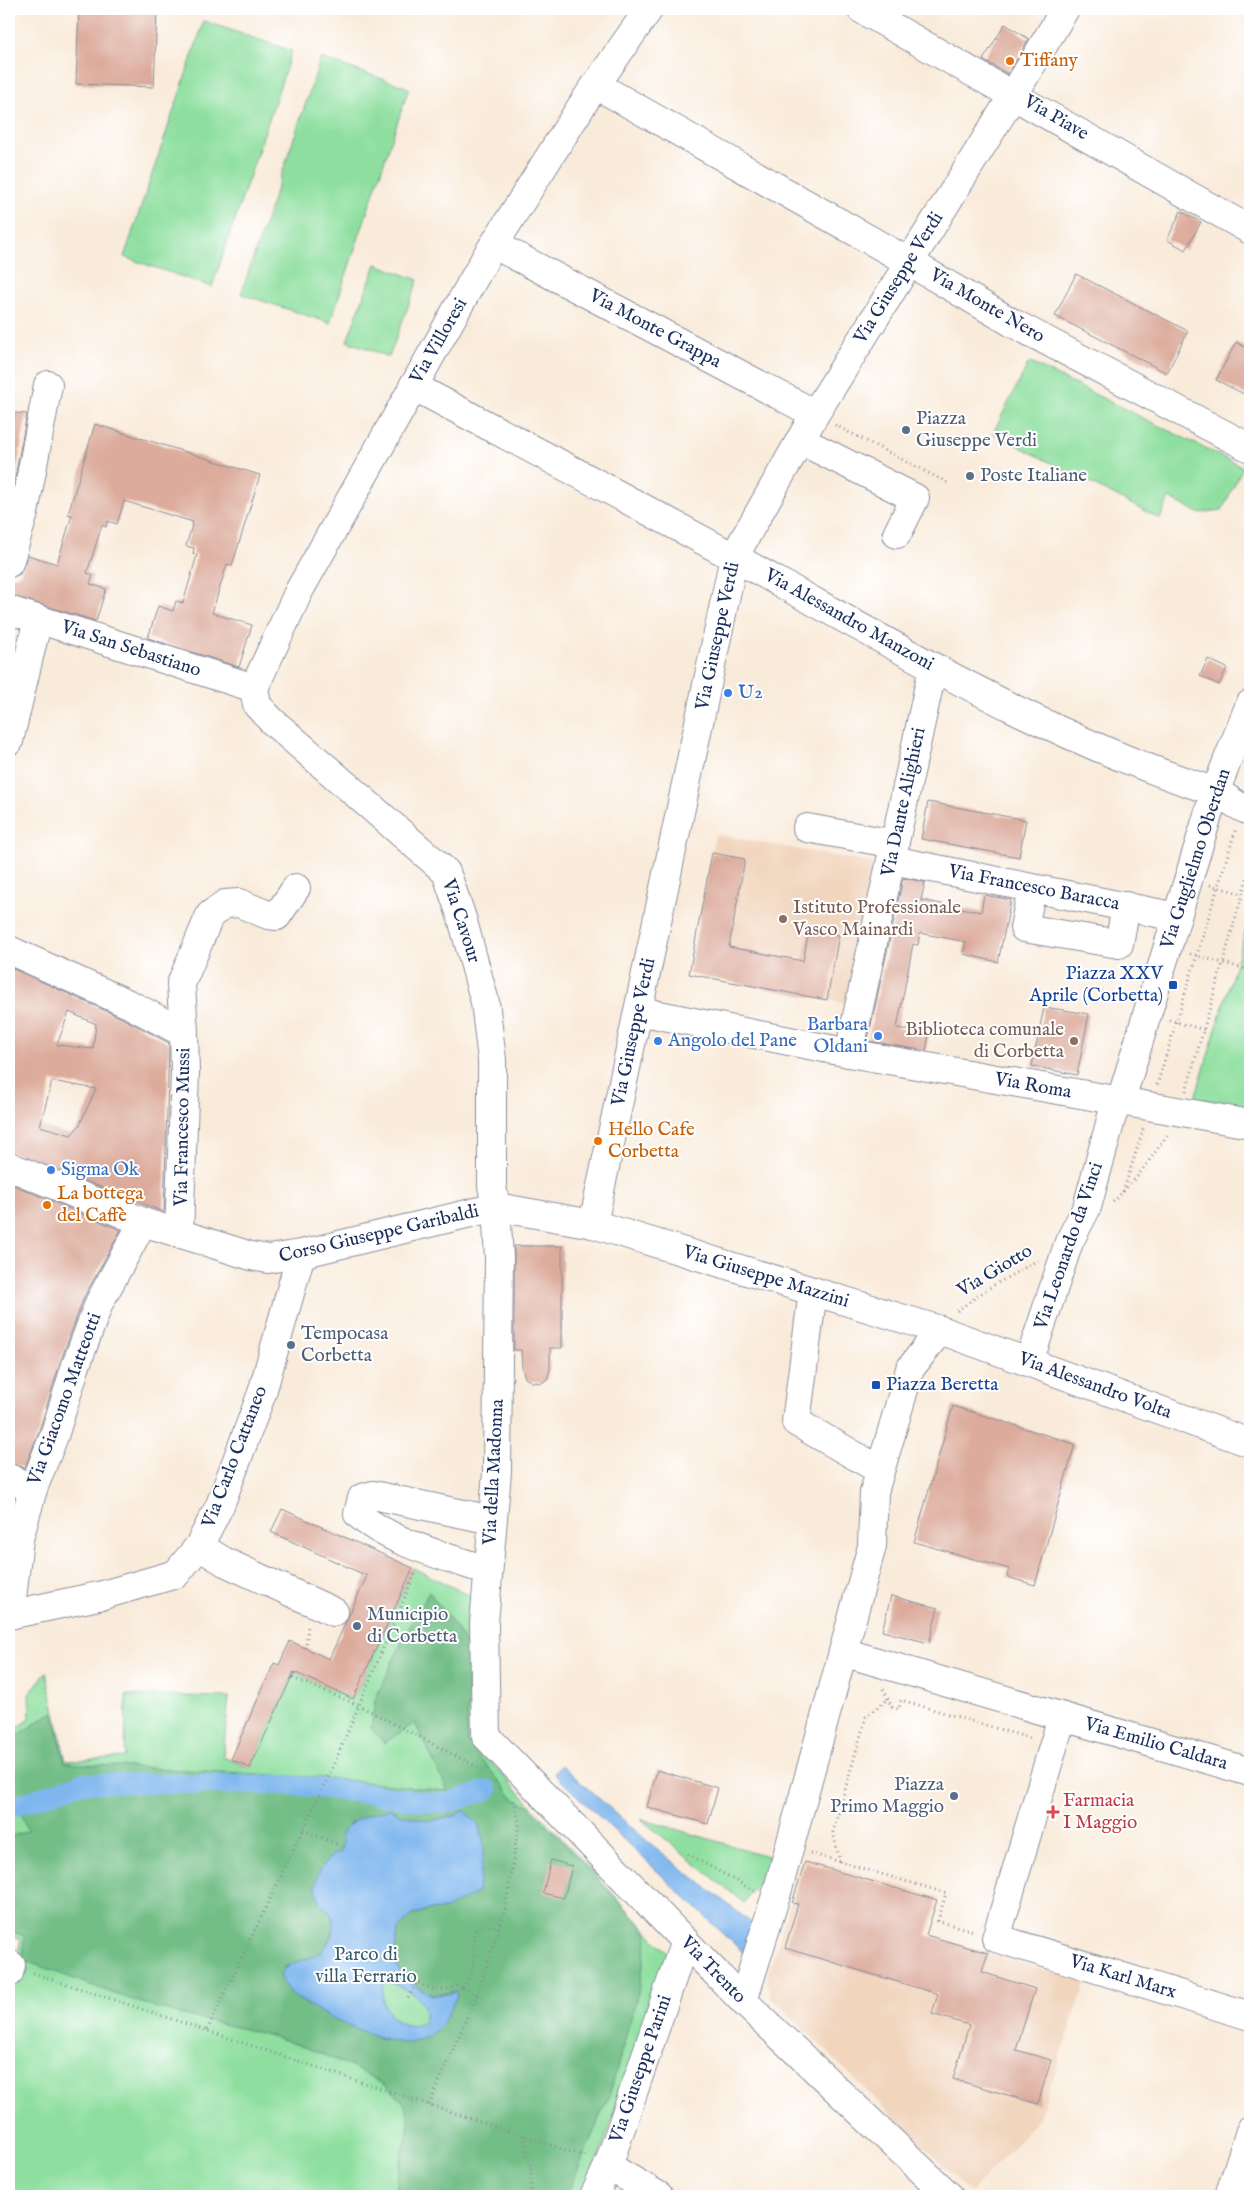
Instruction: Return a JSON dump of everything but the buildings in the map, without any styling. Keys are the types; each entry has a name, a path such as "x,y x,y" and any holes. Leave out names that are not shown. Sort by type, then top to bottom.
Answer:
{"street":[{"name":"Via Villoresi","path":"254,688 299,591 413,386 495,245 538,172 649,9"},
{"name":"Via Piave","path":"861,9 1014,94 1250,230"},
{"name":"Via Giuseppe Verdi","path":"593,1224 734,557 815,414 1014,94 1064,9"},
{"name":"Via Monte Nero","path":"596,85 909,262 1011,322 1250,448"},
{"name":"Via Monte Grappa","path":"495,245 815,414"},
{"path":"9,563 24,513 48,385"},
{"name":"Via Alessandro Manzoni","path":"413,386 1012,708 1134,762 1226,796 1246,810"},
{"path":"800,440 915,498 897,534"},
{"name":"Via San Sebastiano","path":"9,610 254,688"},
{"path":"9,741 38,619"},
{"name":"Via Dante Alighieri","path":"850,1053 933,667"},
{"name":"Via Cavour","path":"254,688 257,705 272,721 446,872 462,918 485,1002 492,1060 492,1186 496,1207"},
{"name":"Via Guglielmo Oberdan","path":"1119,1101 1148,1013 1215,792 1250,704"},
{"name":"Via Francesco Baracca","path":"807,828 1032,888 1177,917"},
{"path":"184,1033 180,984 210,915 225,904 239,903 268,915 277,916 296,888"},
{"path":"1032,888 1024,928 1119,944 1126,906"},
{"name":"Via Francesco Mussi","path":"9,950 132,1005 184,1033 185,1072 179,1234"},
{"name":"Via Roma","path":"638,1012 850,1053 1250,1124"},
{"name":"Via Leonardo da Vinci","path":"1029,1362 1069,1242 1086,1207 1112,1116 1119,1101"},
{"name":"Corso Giuseppe Garibaldi","path":"9,1166 143,1222 251,1256 268,1259 301,1254 496,1207"},
{"name":"Via Giuseppe Mazzini","path":"496,1207 593,1224 940,1330"},
{"name":"Via della Madonna","path":"486,1736 484,1623 497,1472 499,1382 499,1258 496,1207"},
{"name":"Via Giacomo Matteotti","path":"9,1615 19,1539 21,1484 54,1436 76,1364 99,1303 143,1222"},
{"name":"Via Carlo Cattaneo","path":"9,1615 103,1595 176,1574 199,1546 220,1505 262,1392 301,1254"},
{"path":"813,1291 796,1422 880,1470"},
{"path":"743,2001 778,1888 872,1546 874,1492 880,1470 910,1369 940,1330"},
{"name":"Via Alessandro Volta","path":"940,1330 1250,1443"},
{"path":"488,1571 425,1549 371,1526 358,1514 362,1498 373,1495 492,1520"},
{"path":"199,1546 225,1562 334,1612"},
{"path":"843,1652 1062,1717 996,1938"},
{"name":"Via Emilio Caldara","path":"1062,1717 1250,1772"},
{"name":"Via Trento","path":"486,1736 743,2001 949,2196"},
{"name":"Via Karl Marx","path":"996,1938 1250,2016"},
{"name":"Via Giuseppe Parini","path":"594,2196 608,2166 685,1941"},
{"path":"1229,2196 1250,2131"},
{"path":"608,2166 660,2196"}],"path":[{"path":"815,414 948,483"},
{"path":"1122,1194 1218,888 1246,810"},
{"path":"1111,1205 1137,1177 1174,1125 1180,1111 1205,1030 1250,868"},
{"path":"1188,880 1243,894"},
{"path":"1168,948 1250,970"},
{"path":"1148,1013 1205,1030"},
{"name":"Via Giotto","path":"940,1330 955,1312 971,1300 1069,1242"},
{"path":"207,2030 332,1771 425,1549"},
{"path":"880,1663 876,1674 892,1707 899,1709 902,1700 1053,1746"},
{"path":"295,1673 293,1678 360,1706 490,1773"},
{"path":"840,1862 833,1832 866,1717 888,1699"},
{"path":"429,2105 477,1994 504,1910 519,1824 516,1808 510,1793"},
{"path":"303,1830 339,1846"},
{"path":"802,1851 946,1893 938,1920 996,1938"},
{"path":"688,1854 752,1890"},
{"path":"463,1988 472,1968 474,1954 472,1944 476,1930 480,1926 487,1924 499,1928"},
{"path":"10,1968 207,2030 429,2105 574,2151 608,2166"},
{"path":"408,1998 418,1982 433,1990 447,1990 458,1985 477,1994"},
{"path":"524,2135 530,2171 531,2196"}],"shaded area":[{"name":"Istituto Professionale Vasco Mainardi","path":"715,834 876,864 851,1004 689,974"},
{"path":"804,1857 940,1897 929,1935 1086,1982 1039,2118 971,2193 770,1996 767,1979"}],"green space":[{"path":"204,21 292,51 212,287 124,257"},
{"path":"321,58 409,88 330,323 241,294"},
{"path":"376,264 418,280 389,357 347,341"},
{"path":"1029,362 1243,467 1222,510 1199,513 1169,498 1160,519 993,433"},
{"path":"1250,917 1250,1108 1195,1098"},
{"name":"Parco di villa Ferrario","path":"413,1568 473,1597 475,1745 669,1954 602,2149 582,2196 9,2196 9,1987 21,1940 9,1935 9,1804 14,1804 9,1734 30,1719 29,1694 46,1672 66,1761 125,1757 126,1695 229,1697 223,1757 250,1768 294,1672 353,1699"},
{"path":"429,1592 456,1627 468,1649 467,1742 514,1799 528,1805 648,1933 640,1985 610,2093 567,2196 396,2196 398,2174 407,2139 409,2121 404,2104 381,2083 342,2062 281,2039 156,2008 29,1962 21,1961 25,1936 9,1931 9,1837 28,1831 16,1801 12,1739 53,1712 65,1763 325,1778 448,1791 415,1723 384,1743 371,1728 375,1700 403,1639","holes":["390,1809 401,1815 429,1821 456,1816 459,1813 479,1826 484,1848 446,1909 427,1910 411,1916 398,1930 394,1958 403,1979 432,1995 457,1991 457,1995 438,2029 384,2040 306,2004 285,1967 319,1955 326,1946 334,1927 333,1917 322,1903 350,1823"]},
{"path":"641,1819 774,1858 744,1903"}],"water":[{"path":"561,1765 647,1841 753,1924 745,1954 554,1774"},
{"path":"390,1809 401,1815 429,1821 456,1816 460,1812 465,1811 479,1826 484,1848 478,1892 446,1909 427,1910 411,1916 398,1930 394,1958 403,1979 432,1995 449,1994 456,1991 457,1995 445,2019 432,2034 409,2043 378,2037 326,2015 297,1998 289,1991 284,1985 280,1974 293,1964 314,1956 326,1946 333,1932 334,1923 332,1916 321,1903 318,1896 316,1882 318,1875 330,1858 336,1853 339,1854 343,1842 340,1839 347,1827 360,1818","holes":["389,1982 410,1992 421,2001 424,2007 424,2022 407,2025 399,2022 392,2016 383,2001 382,1993 384,1984"]}],"waterway":[{"path":"9,1808 82,1783 285,1785 341,1790 436,1803 448,1803 488,1790"}],"place":[{"name":"Tiffany","path":"1010,61"},
{"name":"Piazza Giuseppe Verdi","path":"906,430"},
{"name":"Poste Italiane","path":"970,476"},
{"name":"U2","path":"728,693"},
{"name":"Istituto Professionale Vasco Mainardi","path":"783,919"},
{"name":"Piazza XXV Aprile (Corbetta)","path":"1173,985"},
{"name":"Barbara Oldani","path":"878,1036"},
{"name":"Angolo del Pane","path":"658,1041"},
{"name":"Biblioteca comunale di Corbetta","path":"1074,1041"},
{"name":"Hello Cafe Corbetta","path":"598,1141"},
{"name":"Sigma Ok","path":"51,1170"},
{"name":"La bottega del Caffè","path":"47,1205"},
{"name":"Tempocasa Corbetta","path":"291,1345"},
{"name":"Piazza Beretta","path":"876,1385"},
{"name":"Municipio di Corbetta","path":"357,1626"},
{"name":"Piazza Primo Maggio","path":"954,1796"},
{"name":"Farmacia I Maggio","path":"1053,1812"}]}
